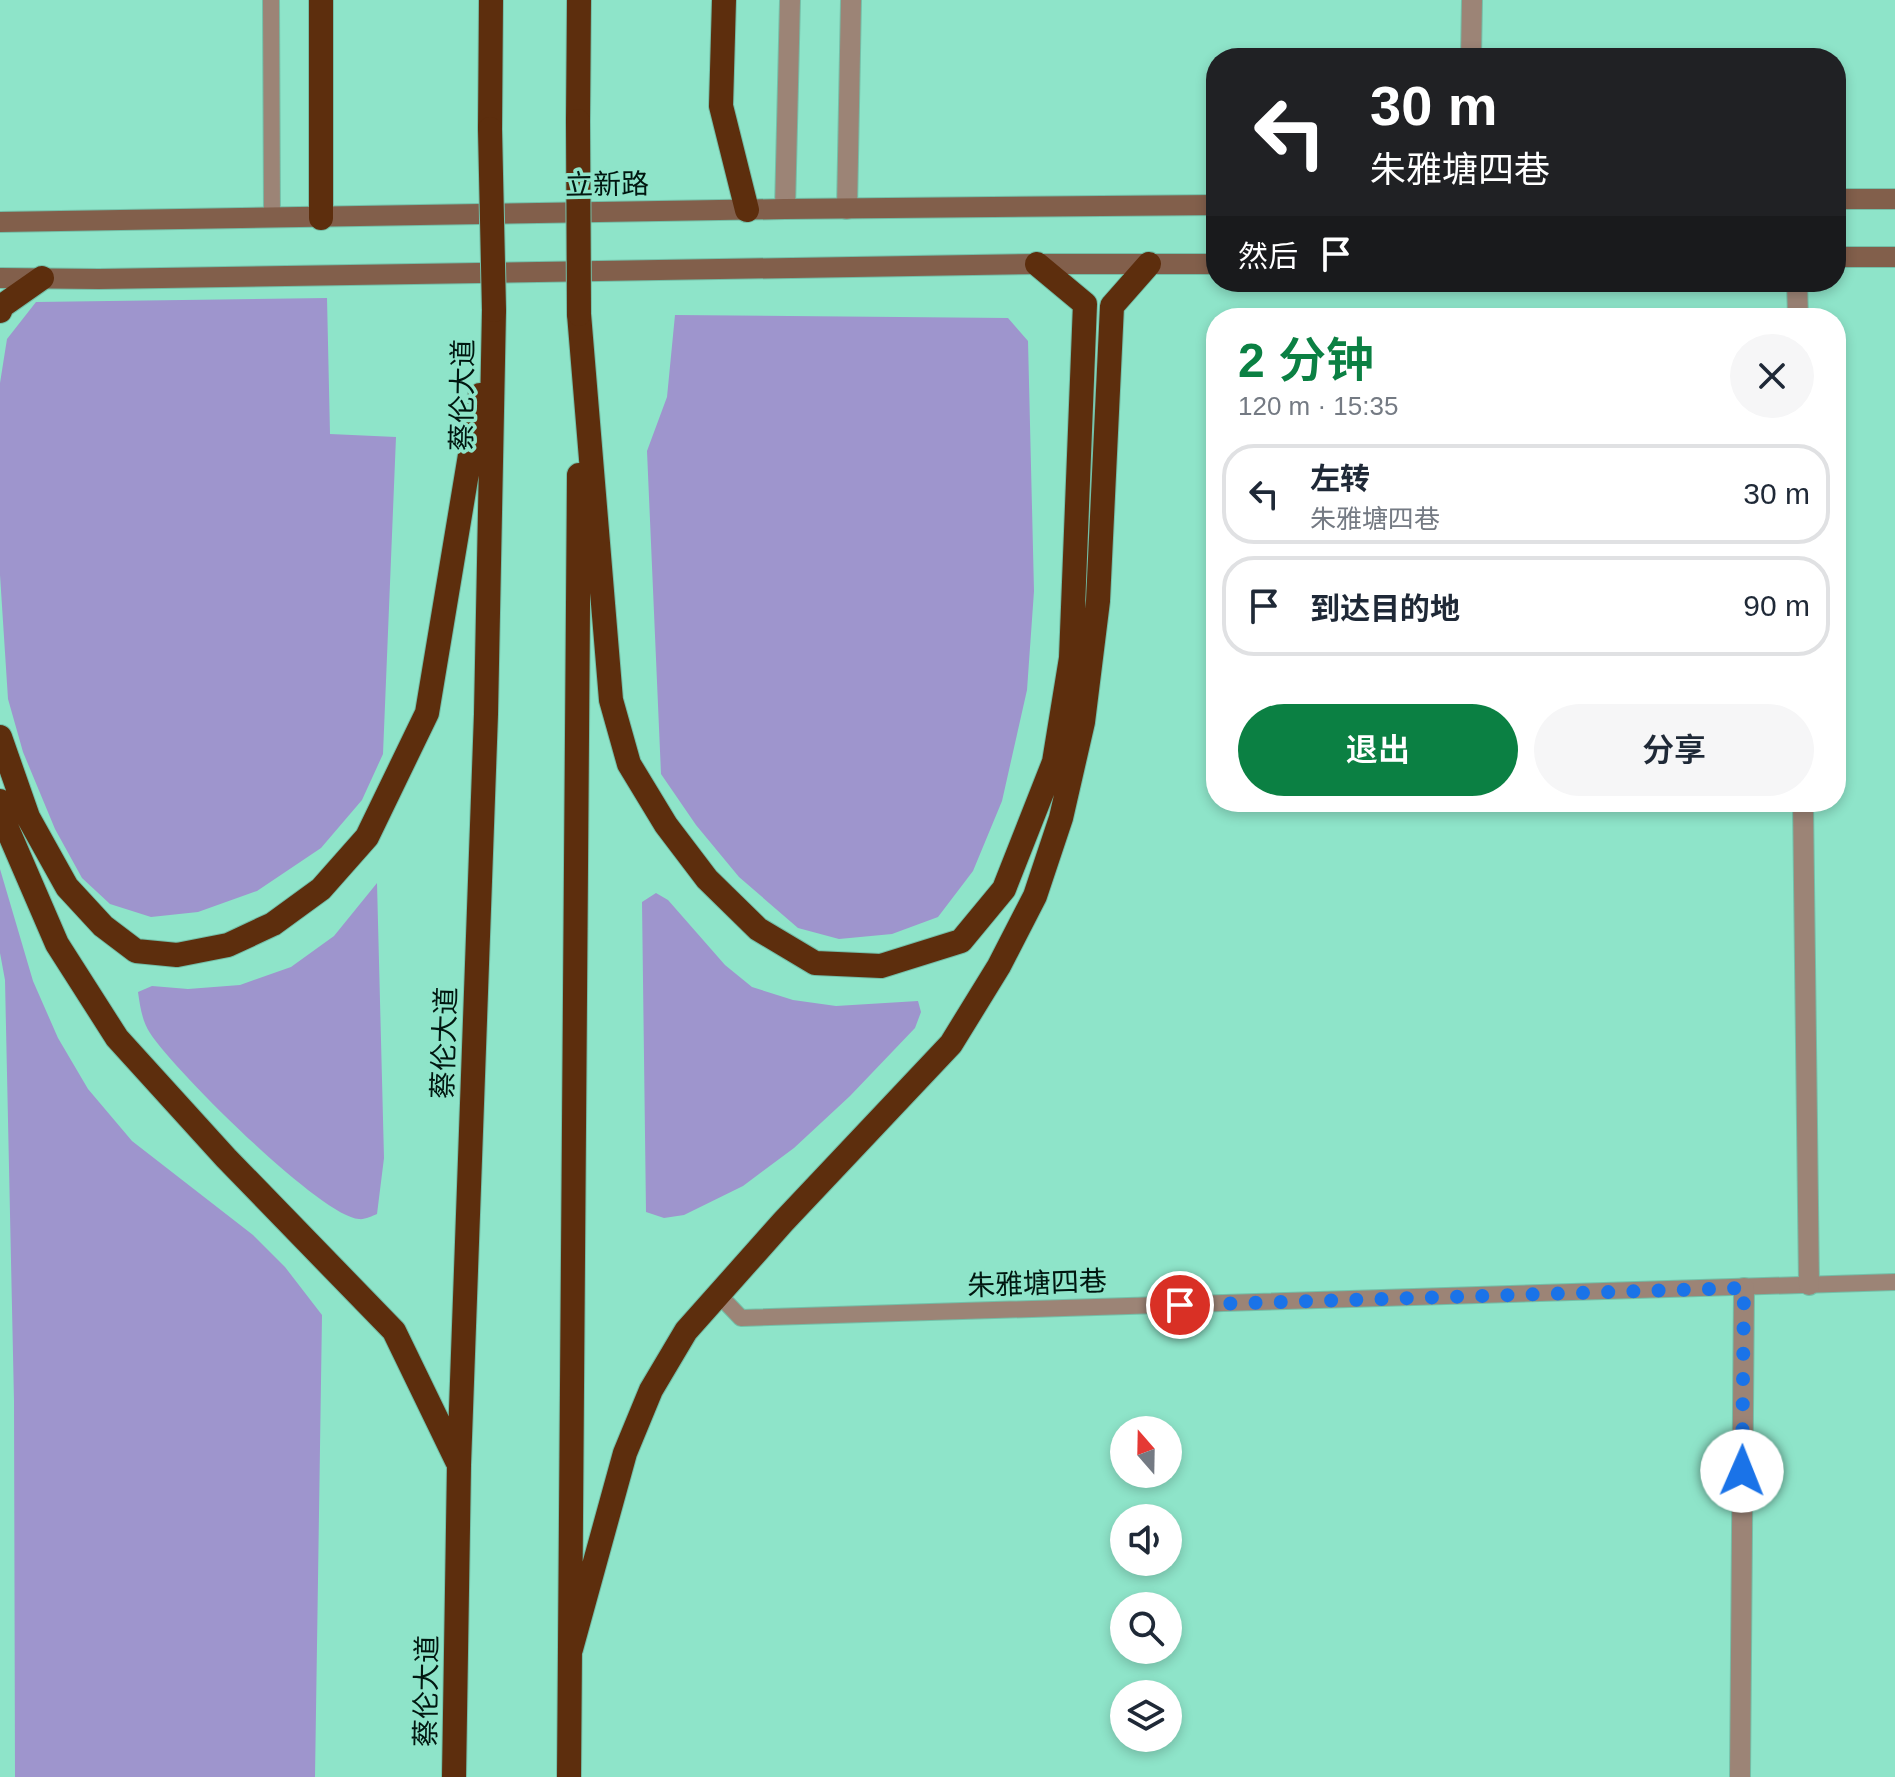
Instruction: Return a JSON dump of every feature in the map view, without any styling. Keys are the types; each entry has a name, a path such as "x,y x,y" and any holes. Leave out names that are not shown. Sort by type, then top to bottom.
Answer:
{"highway":[{"path":"321,0 321,218"},
{"path":"0,737 28,817 67,887 103,926 136,951 177,955 228,945 273,924 321,889 367,837 427,713 494,310 491,0"},
{"path":"569,1777 579,0"},
{"path":"724,0 721,106 747,210"},
{"path":"579,314 611,700 629,764 666,825 707,879 758,929 815,963 881,966 961,941 1004,889 1054,762 1071,658 1085,304 1037,264"},
{"path":"571,1649 625,1453 651,1390 686,1331 783,1222 951,1044 999,966 1035,896 1061,818 1085,707 1098,601 1112,306 1149,264"},
{"path":"0,311 2,306 42,278"},
{"name":"蔡伦大道","path":"454,1777 459,1465 486,714 494,310"},
{"path":"0,801 6,826 57,944 117,1038 226,1158 394,1331 459,1465"}],"main road":[{"path":"1846,199 1895,199"},
{"name":"立新路","path":"0,222 1206,205"},
{"path":"1846,257 1895,257"},
{"path":"0,278 1206,264"}],"street":[{"path":"785,209 790,0"},
{"path":"847,209 851,0"},
{"path":"1471,48 1472,0"},
{"path":"1803,812 1809,1285"},
{"path":"1740,1777 1744,1288"}],"lane":[{"path":"271,0 272,218"},
{"name":"朱雅塘四巷","path":"718,1294 741,1318 1895,1282"}],"shaded area":[{"path":"327,298 330,434 396,437 383,754 362,800 321,848 257,891 198,912 151,917 110,904 82,878 55,829 23,752 8,699 0,575 0,383 7,339 36,302"},
{"path":"675,315 1008,318 1028,341 1034,591 1027,690 1002,801 973,871 938,917 892,934 839,939 798,928 739,877 696,825 661,774 647,451 667,397"},
{"path":"0,869 33,981 58,1038 88,1089 132,1141 253,1235 285,1267 322,1315 315,1777 15,1777 14,1401"},
{"path":"377,883 384,1158 377,1214 361,1219 340,1212 314,1194 282,1169 216,1107 150,1033 143,1018 138,992 152,986 188,989 240,985 291,967 334,936"},
{"path":"656,893 668,900 725,965 752,987 793,1000 836,1006 918,1001 921,1012 915,1028 850,1096 794,1148 743,1186 684,1215 664,1218 646,1212 642,902"}],"route":[{"path":"1180,1305 1744,1288 1742,1471"}]}
